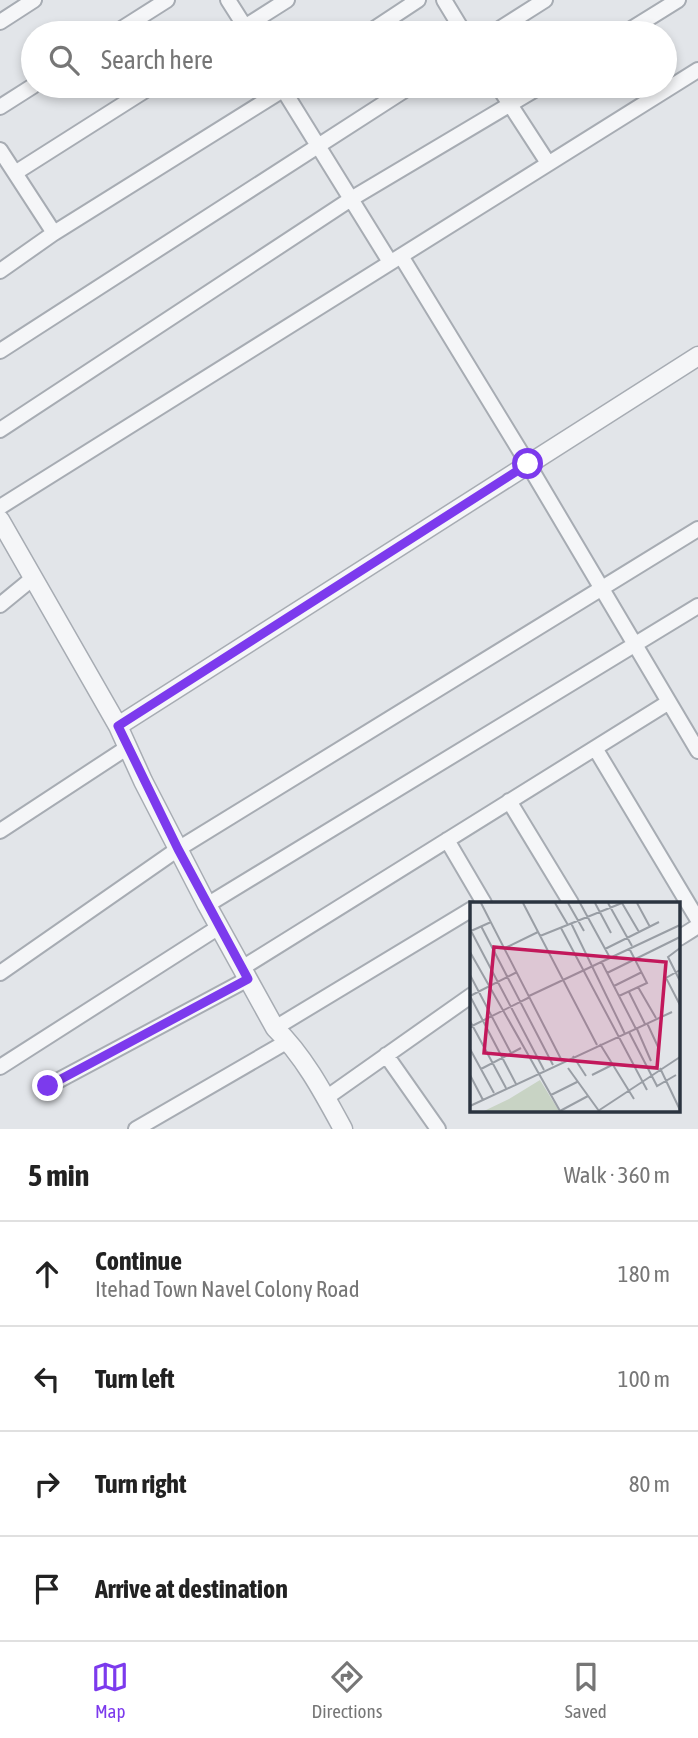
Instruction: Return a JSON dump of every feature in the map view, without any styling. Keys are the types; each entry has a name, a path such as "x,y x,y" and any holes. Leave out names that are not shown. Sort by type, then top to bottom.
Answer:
{"street":[{"path":"0,22 34,0"},
{"path":"134,21 167,0"},
{"path":"228,0 238,21"},
{"path":"257,21 287,0"},
{"path":"386,21 418,0"},
{"path":"444,0 457,21"},
{"path":"512,21 545,0"},
{"path":"644,21 678,0"},
{"path":"677,85 697,73"},
{"path":"0,107 21,94"},
{"path":"15,173 133,98"},
{"path":"0,271 54,233 267,98"},
{"path":"290,98 351,200 395,259 528,464 698,751"},
{"path":"0,352 392,98"},
{"path":"506,98 548,163"},
{"path":"0,430 351,200 522,98"},
{"path":"0,507 656,98"},
{"path":"0,150 54,233"},
{"path":"118,726 698,356"},
{"path":"0,520 118,726 207,905 275,1028 288,1041 343,1129"},
{"path":"0,973 178,849 698,528"},
{"path":"0,605 33,578"},
{"path":"207,905 698,606"},
{"path":"48,1086 245,974 447,841 669,702"},
{"path":"0,831 128,747"},
{"path":"595,748 698,920"},
{"path":"509,802 570,902"},
{"path":"447,841 480,902"},
{"path":"275,1028 470,911"},
{"path":"0,1067 219,926"},
{"path":"680,937 698,926"},
{"path":"326,1098 470,996"},
{"path":"135,1129 288,1041"},
{"path":"386,1055 438,1129"}],"route":[{"path":"48,1086 248,979 143,781 118,726 528,464"}]}
